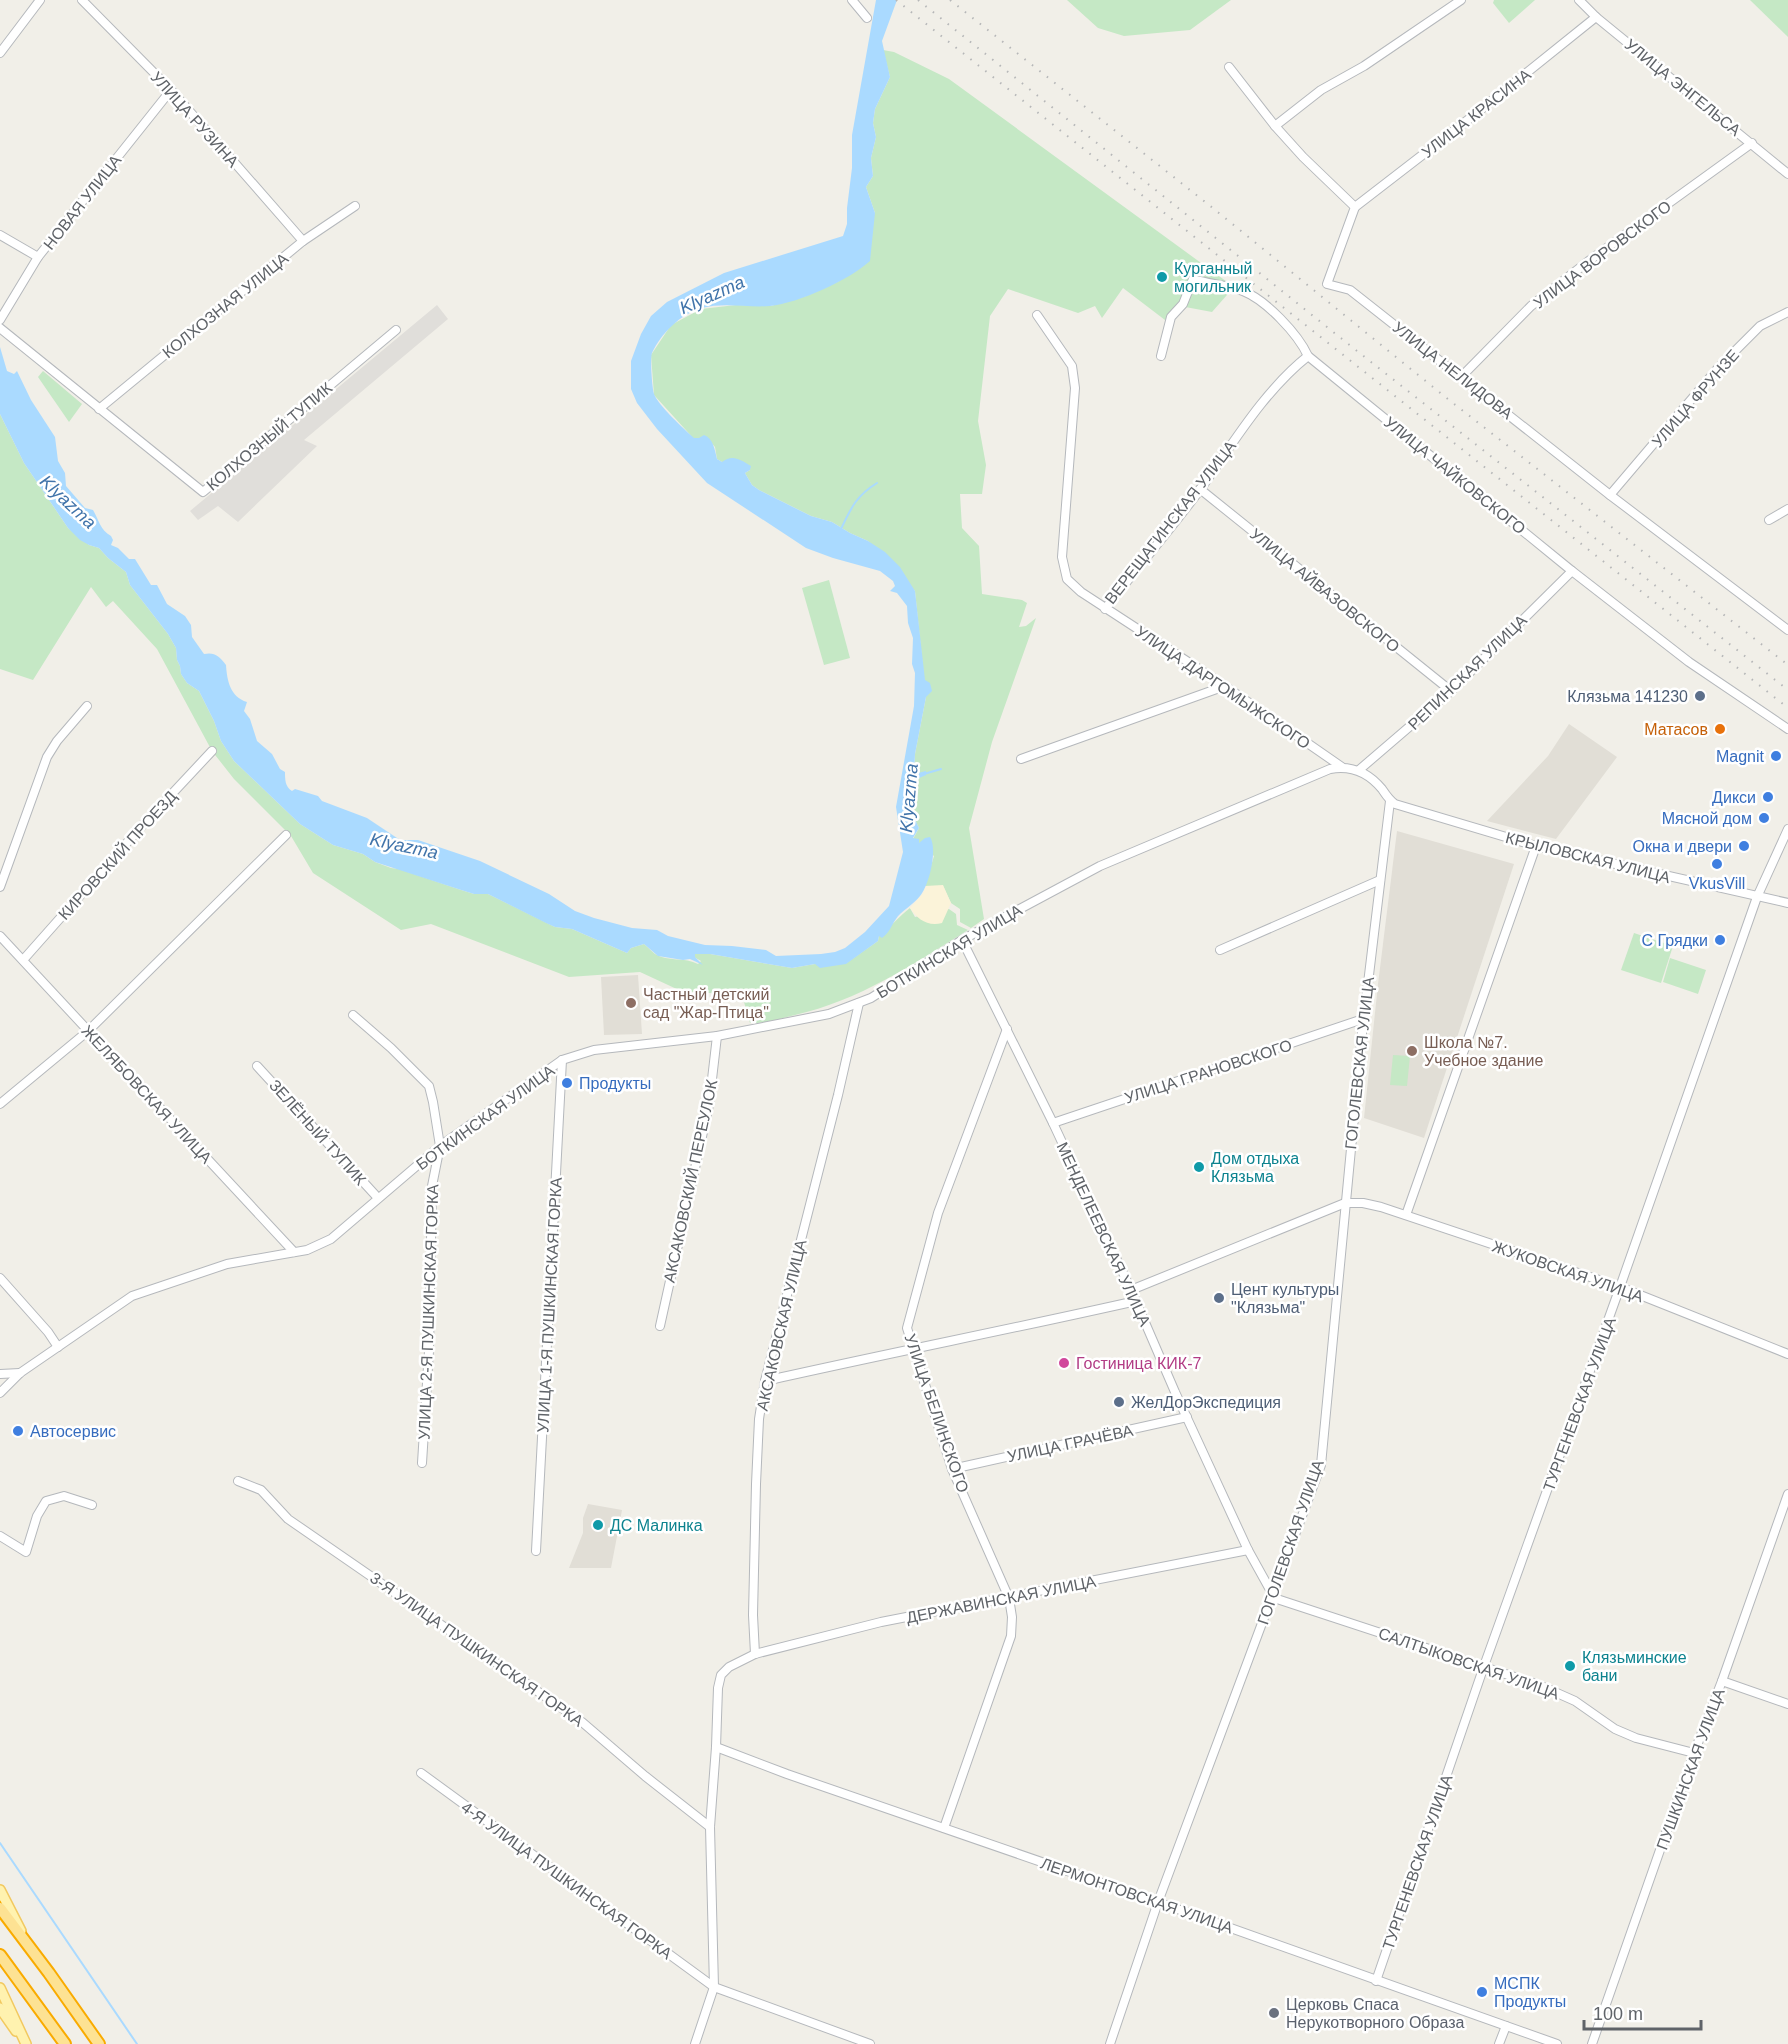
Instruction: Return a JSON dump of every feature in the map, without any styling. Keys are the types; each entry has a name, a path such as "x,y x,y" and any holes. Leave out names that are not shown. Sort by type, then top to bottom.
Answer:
{"highway":[{"path":"0,1908 99,2044"},
{"path":"0,1955 65,2044"}],"main road":[{"path":"0,1890 31,1949"},
{"path":"0,1988 26,2044"},
{"path":"0,2008 26,2044"}],"street":[{"path":"0,53 40,0"},
{"name":"УЛИЦА РУЗИНА","path":"82,0 171,90 303,242"},
{"path":"852,0 867,18"},
{"path":"1275,126 1321,90 1364,66 1461,0"},
{"name":"УЛИЦА ЭНГЕЛЬСА","path":"1580,0 1596,17 1788,174"},
{"name":"УЛИЦА КРАСИНА","path":"1355,207 1596,17"},
{"path":"1229,67 1275,126 1303,157 1355,207"},
{"name":"НОВАЯ УЛИЦА","path":"0,320 38,257 171,90"},
{"name":"УЛИЦА ВОРОВСКОГО","path":"1462,376 1531,306 1590,260 1752,143"},
{"name":"КОЛХОЗНАЯ УЛИЦА","path":"99,409 303,242 355,206"},
{"name":"УЛИЦА НЕЛИДОВА","path":"1355,207 1327,284 1350,290 1611,495 1788,630"},
{"path":"0,235 38,257"},
{"name":"УЛИЦА ЧАЙКОВСКОГО","path":"1161,356 1170,317 1183,304 1193,279 1244,292 1258,300 1301,341 1308,356 1572,571 1689,662 1788,729"},
{"name":"УЛИЦА ФРУНЗЕ","path":"1611,495 1718,368 1760,326 1788,312"},
{"name":"ВЕРЕЩАГИНСКАЯ УЛИЦА","path":"1037,315 1072,366 1075,388 1062,557 1067,579 1105,609 1200,489 1240,431 1293,369 1308,356"},
{"name":"КОЛХОЗНЫЙ ТУПИК","path":"0,328 203,492 396,330"},
{"name":"УЛИЦА АЙВАЗОВСКОГО","path":"1200,489 1450,691"},
{"path":"1768,520 1788,509"},
{"name":"РЕПИНСКАЯ УЛИЦА","path":"1359,770 1419,720 1572,571"},
{"name":"УЛИЦА ДАРГОМЫЖСКОГО","path":"1105,609 1225,686 1342,767"},
{"path":"1020,759 1225,686"},
{"path":"0,887 47,756 87,706"},
{"name":"КИРОВСКИЙ ПРОЕЗД","path":"23,960 212,751"},
{"name":"БОТКИНСКАЯ УЛИЦА","path":"0,1394 20,1373 132,1296 227,1264 307,1250 331,1239 440,1146 562,1060 594,1050 717,1036 819,1017 859,1003 882,992 962,940 1100,866 1330,769 1342,767 1359,770"},
{"path":"1359,770 1380,787 1390,801"},
{"name":"КРЫЛОВСКАЯ УЛИЦА","path":"1390,801 1536,846 1788,903"},
{"name":"ГОГОЛЕВСКАЯ УЛИЦА","path":"1110,2044 1158,1902 1321,1465 1363,1019 1390,801"},
{"name":"ТУРГЕНЕВСКАЯ УЛИЦА","path":"1376,1981 1484,1666 1757,897 1788,829"},
{"path":"0,1104 88,1031 286,835"},
{"path":"1406,1215 1536,846"},
{"path":"1220,950 1380,880"},
{"name":"ЖЕЛЯБОВСКАЯ УЛИЦА","path":"0,936 294,1252"},
{"name":"МЕНДЕЛЕЕВСКАЯ УЛИЦА","path":"962,940 1053,1123 1136,1300 1248,1550 1272,1595"},
{"name":"АКСАКОВСКАЯ УЛИЦА","path":"755,1654 753,1615 756,1484 759,1419 765,1381 838,1095 859,1003"},
{"name":"УЛИЦА 2-Я ПУШКИНСКАЯ ГОРКА","path":"353,1015 391,1047 429,1086 440,1146 432,1186 429,1351 422,1463"},
{"name":"УЛИЦА ГРАНОВСКОГО","path":"1053,1123 1363,1019"},
{"name":"УЛИЦА БЕЛИНСКОГО","path":"944,1828 1011,1636 1012,1617 1009,1598 952,1469 907,1328 938,1213 1006,1029"},
{"name":"АКСАКОВСКИЙ ПЕРЕУЛОК","path":"660,1326 709,1105 717,1036"},
{"name":"УЛИЦА 1-Я ПУШКИНСКАЯ ГОРКА","path":"536,1551 562,1060"},
{"name":"ЗЕЛЁНЫЙ ТУПИК","path":"257,1066 378,1198"},
{"path":"1131,1290 1345,1203"},
{"name":"ЖУКОВСКАЯ УЛИЦА","path":"1345,1203 1371,1204 1620,1287 1788,1354"},
{"path":"0,1278 48,1332 58,1347"},
{"path":"765,1381 1136,1300"},
{"path":"0,1374 20,1373"},
{"name":"УЛИЦА ГРАЧЁВА","path":"952,1469 1187,1417"},
{"name":"3-Я УЛИЦА ПУШКИНСКАЯ ГОРКА","path":"238,1481 261,1490 288,1519 582,1722 710,1827"},
{"name":"ПУШКИНСКАЯ УЛИЦА","path":"1592,2044 1788,1494"},
{"path":"0,1536 26,1552 37,1515 46,1501 64,1496 92,1505"},
{"name":"ДЕРЖАВИНСКАЯ УЛИЦА","path":"716,1747 718,1688 721,1675 729,1667 755,1654 881,1622 1248,1550"},
{"name":"САЛТЫКОВСКАЯ УЛИЦА","path":"1272,1595 1277,1599 1484,1666 1566,1696 1615,1729 1636,1738 1694,1753"},
{"path":"1722,1681 1788,1704"},
{"path":"694,2044 714,1987 710,1827 716,1747"},
{"name":"ЛЕРМОНТОВСКАЯ УЛИЦА","path":"716,1747 787,1774 1158,1902 1557,2044"},
{"name":"4-Я УЛИЦА ПУШКИНСКАЯ ГОРКА","path":"421,1773 714,1987 870,2044"},
{"path":"1500,2044 1506,2026"}],"shaded area":[{"path":"437,305 448,319 304,440 317,446 238,522 218,506 198,520 190,511"},
{"path":"1569,724 1617,757 1556,839 1487,821 1548,756"},
{"name":"Школа №7. Учебное здание","path":"1397,831 1514,864 1424,1138 1364,1118"},
{"path":"638,975 642,1034 604,1035 601,977"},
{"path":"588,1504 622,1510 611,1568 569,1568 583,1533 583,1518"}],"green space":[{"path":"1067,0 1231,0 1190,30 1124,36 1098,28"},
{"path":"1494,0 1535,0 1509,23 1493,3"},
{"path":"1750,0 1788,0 1788,37"},
{"path":"883,50 894,52 949,79 1234,287 1212,312 1180,306 1165,320 1123,288 1102,318 1095,306 1078,313 1008,289 990,316 978,421 986,465 982,494 960,494 962,528 979,546 982,594 1022,600 1027,603 1019,627 1026,626 1036,618 992,742 969,828 984,919 971,928 960,922 960,909 951,903 943,886 925,886 934,856 913,839 919,828 911,808 910,793 911,786 920,778 914,775 915,754 926,697 915,591 868,541 832,522 811,516 759,490 752,485 745,473 750,470 717,459 715,447 709,440 694,439 654,395 651,355 671,325 701,309 736,305 771,306 806,296 839,281 875,213 866,187 873,176 871,158 876,137 873,123 875,109 890,77"},
{"path":"43,371 82,404 69,422 38,377"},
{"path":"0,414 24,463 68,528 89,545 99,548 126,572 130,585 168,634 176,648 181,674 187,683 199,691 221,741 234,761 300,824 333,845 363,854 391,868 474,894 488,894 555,927 572,929 627,953 631,948 644,944 660,956 698,964 701,961 694,957 695,954 710,954 792,968 815,964 845,964 878,941 879,936 910,908 915,917 949,909 956,914 957,925 968,930 885,980 841,1001 778,1019 750,1023 744,1002 723,994 681,991 640,972 569,977 431,924 401,930 313,873 291,836 234,779 212,751 157,649 113,601 106,607 91,587 33,680 0,669"},
{"path":"829,580 850,658 824,665 802,588"},
{"path":"1634,933 1673,946 1661,983 1621,970"},
{"path":"1670,958 1706,970 1698,994 1663,982"},
{"path":"1393,1055 1410,1056 1407,1086 1390,1085"}],"sand":[{"path":"943,885 951,903 942,923 932,924 923,921 910,908 923,893 925,886"}],"water":[{"name":"Klyazma","path":"876,0 897,0 882,41 890,77 875,109 873,123 876,137 871,158 873,176 866,187 875,213 870,261 837,283 782,304 770,306 719,305 694,311 672,326 652,353 651,361 654,394 672,417 694,438 704,435 710,439 717,459 722,462 729,458 743,461 751,466 750,470 745,473 752,485 759,490 811,516 832,522 885,552 900,567 915,591 925,680 930,683 932,691 926,697 915,754 914,774 926,771 926,775 913,782 910,791 913,812 919,828 913,838 919,839 919,843 930,837 933,850 929,876 920,896 898,916 885,936 882,938 879,936 878,941 846,964 820,968 815,964 792,968 710,954 695,954 703,965 690,959 658,956 644,944 631,948 627,953 572,929 555,927 488,894 474,894 375,862 363,854 333,845 300,824 234,761 221,741 199,691 187,683 181,674 176,648 168,634 130,585 126,572 99,548 80,540 68,528 24,463 0,414 0,347 7,371 14,374 17,371 31,400 55,437 58,461 65,473 66,486 85,508 93,510 102,528 111,536 113,540 111,545 118,548 129,559 135,559 151,585 157,585 167,604 185,616 191,625 192,637 204,654 216,655 226,665 233,692 241,700 247,702 244,711 250,719 257,741 272,754 280,769 285,772 285,780 292,791 295,789 318,796 322,801 367,818 400,840 418,840 480,861 549,894 575,911 632,928 657,930 668,936 705,945 766,950 776,956 835,952 845,948 865,932 889,906 903,852 896,807 914,706 913,638 908,623 907,606 897,593 890,591 895,586 893,581 880,571 806,548 707,483 657,429 637,403 631,389 631,361 641,334 651,316 667,302 724,273 843,236 847,224 852,168 852,135"}],"waterway":[{"path":"841,529 855,503 877,483"},
{"name":"Klyazma","path":"924,774 941,769"},
{"path":"0,1843 137,2044"}],"railway":[{"path":"896,0 1788,708"},
{"path":"918,0 1352,347 1788,690"},
{"path":"950,0 1209,205 1444,396 1788,665"}],"place":[{"name":"Курганный могильник","path":"1162,277"},
{"name":"Клязьма 141230","path":"1700,696"},
{"name":"Матасов","path":"1720,729"},
{"name":"Magnit","path":"1776,756"},
{"name":"Дикси","path":"1768,797"},
{"name":"Мясной дом","path":"1764,818"},
{"name":"Окна и двери","path":"1744,846"},
{"name":"VkusVill","path":"1717,864"},
{"name":"С Грядки","path":"1720,940"},
{"name":"Частный детский сад \"Жар-Птица\"","path":"631,1003"},
{"name":"Школа №7. Учебное здание","path":"1412,1051"},
{"name":"Продукты","path":"567,1083"},
{"name":"Дом отдыха Клязьма","path":"1199,1167"},
{"name":"Цент культуры \"Клязьма\"","path":"1219,1298"},
{"name":"Гостиница КИК-7","path":"1064,1363"},
{"name":"ЖелДорЭкспедиция","path":"1119,1402"},
{"name":"Автосервис","path":"18,1431"},
{"name":"ДС Малинка","path":"598,1525"},
{"name":"Клязьминские бани","path":"1570,1666"},
{"name":"МСПК Продукты","path":"1482,1992"},
{"name":"Церковь Спаса Нерукотворного Образа","path":"1274,2013"}]}
